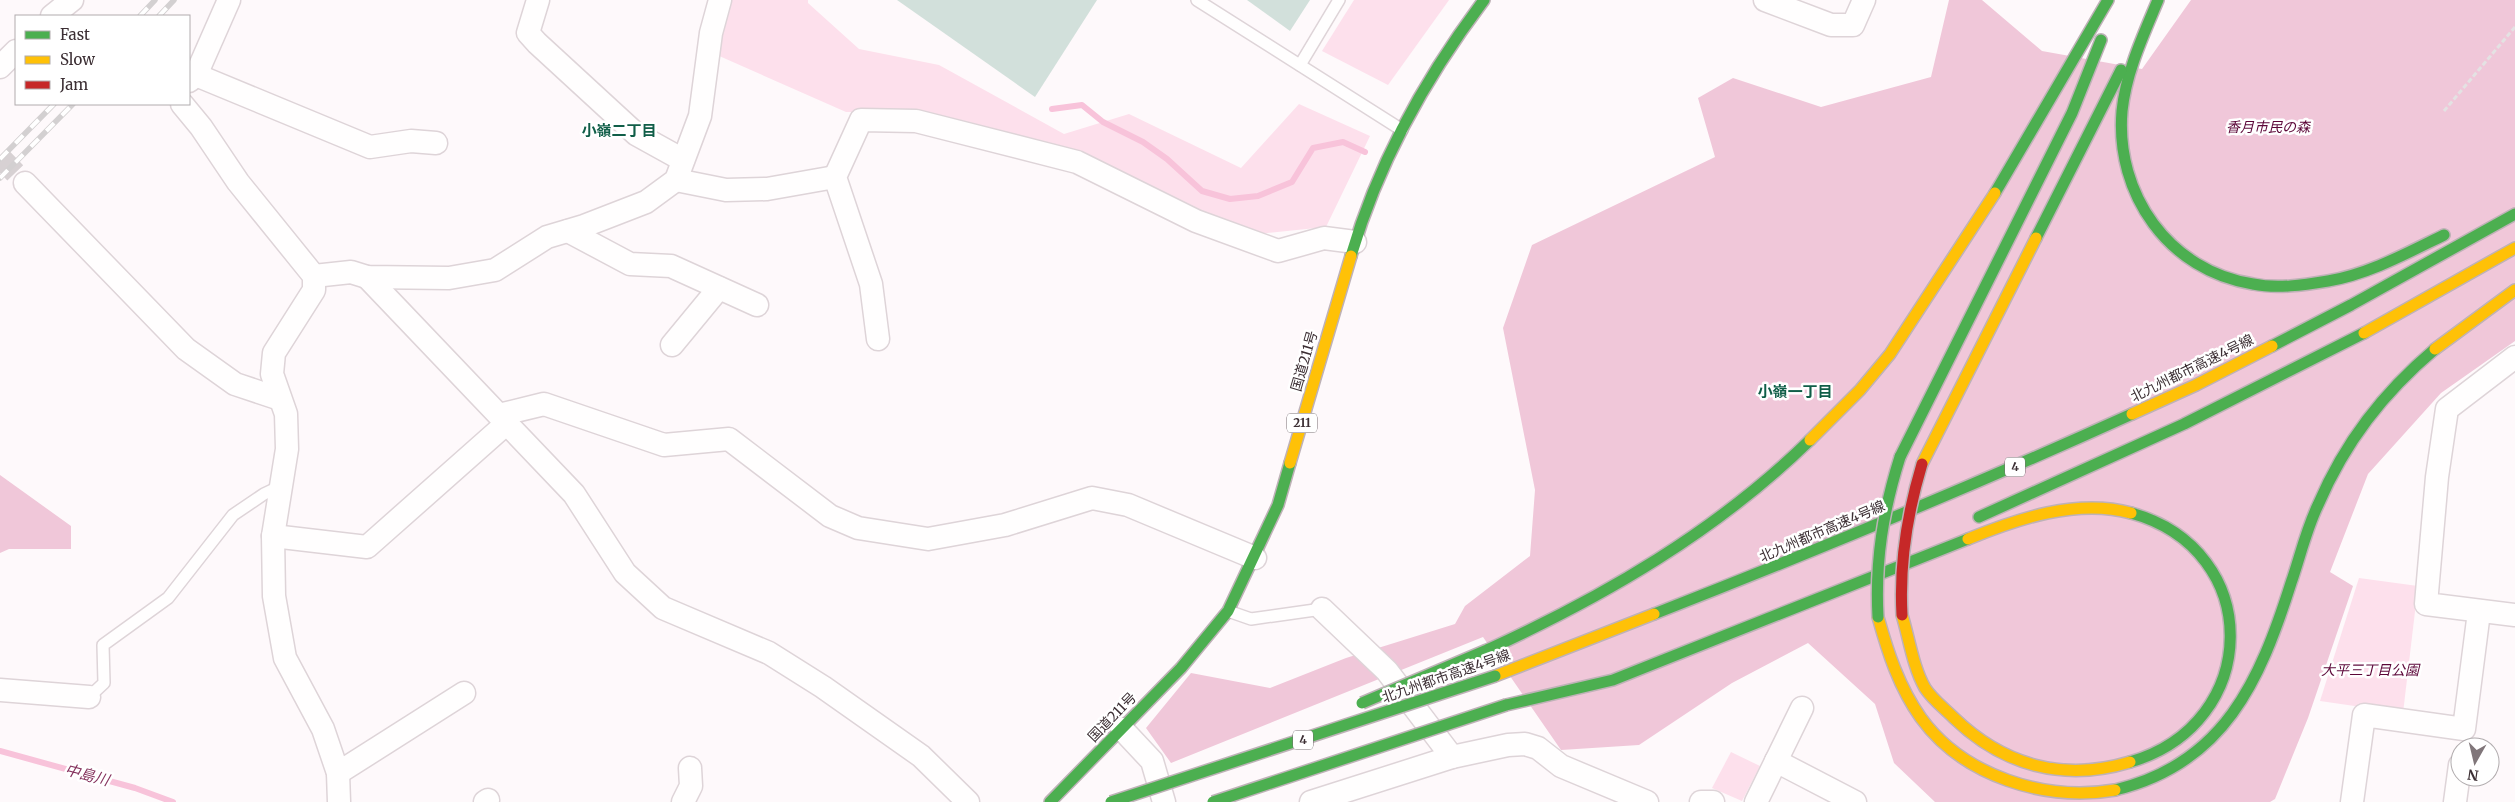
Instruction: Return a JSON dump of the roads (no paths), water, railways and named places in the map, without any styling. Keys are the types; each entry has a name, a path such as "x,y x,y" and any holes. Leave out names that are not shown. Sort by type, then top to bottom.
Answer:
{"highway":[{"name":"国道211号","path":"1050,802 1181,668 1228,611 1255,558 1278,504 1363,214 1402,130 1448,48 1484,0"},
{"path":"1353,707 1488,650 1623,582 1715,519 1796,452 1861,389 1907,329 1952,263 1999,188 2108,0"},
{"path":"2117,0 2072,113 1900,457 1886,499 1878,536 1875,573 1878,617 1886,652 1900,686 1922,721 1956,753 1994,775 2035,790 2078,794 2123,789 2164,774 2201,751 2233,718 2255,682 2276,632 2311,519 2337,466 2367,417 2407,372 2515,290"},
{"path":"2158,0 2127,82 2122,112 2121,142 2128,186 2149,222 2176,250 2207,270 2246,283 2288,285 2330,281 2382,264 2454,231"},
{"path":"1506,705 1613,680 1938,550 2011,522 2053,512 2091,509 2123,511 2158,521 2190,542 2215,570 2229,604 2232,635 2228,670 2212,706 2185,734 2154,754 2124,765 2080,771 2042,767 2000,753 1962,727 1926,688 1902,614 1899,579 1904,535 1911,499 1922,464 2158,0"},
{"name":"北九州都市高速4号線","path":"1111,802 1495,676 1765,571 2033,460 2196,386 2351,305 2515,214"},
{"name":"4","path":"1970,520 2192,420 2343,344 2515,248"},
{"path":"1870,563 1916,544"},
{"name":"4","path":"1213,802 1506,705 1598,671"},
{"path":"1201,774 1326,719"}],"street":[{"path":"229,0 193,78 370,147 411,140 436,143"},
{"path":"538,0 528,33 537,44 636,134 680,170 726,190 766,189 835,177"},
{"path":"314,276 351,272 367,277 449,278 495,270 547,237 646,202 680,170 700,116 711,33 720,0"},
{"path":"1765,0 1831,25 1853,25 1864,0"},
{"path":"0,67 15,52"},
{"path":"183,105 201,127 238,182 314,276 314,290 274,353 272,374 286,423 287,448 283,485 273,536 274,596 285,658 322,730 338,773 339,802"},
{"path":"878,339 871,284 835,177 861,120 916,121 1077,162 1196,220 1278,250 1324,238 1355,242"},
{"path":"25,183 186,349 235,384 280,399"},
{"path":"568,231 630,264 671,266 758,305"},
{"path":"367,277 574,494 625,573 664,608 769,653 824,687 921,756 968,802"},
{"path":"672,345 719,288"},
{"path":"2515,357 2447,409 2426,604 2515,615"},
{"path":"273,536 367,547 503,419 544,404 664,445 729,439 830,516 858,528 928,539 1005,525 1092,498 1128,505 1255,558"},
{"path":"1322,609 1387,671 1452,757"},
{"path":"2463,737 2479,612"},
{"path":"0,690 89,697"},
{"path":"338,773 464,693"},
{"path":"1756,802 1802,708"},
{"path":"2352,802 2364,715 2459,737"},
{"path":"1122,729 1152,761 1164,802"},
{"path":"1311,802 1452,757 1508,745 1525,744 1538,748 1561,766 1647,802"},
{"path":"1776,761 1855,802"},
{"path":"684,802 691,786 690,768"},
{"path":"2456,802 2458,787"},
{"path":"1702,802 1714,802"}],"lane":[{"path":"1197,0 1402,130"},
{"path":"1300,65 1339,0"},
{"path":"89,697 104,683 103,645 168,598 233,515 264,494 283,485"},
{"path":"1228,611 1252,619 1322,609"}],"waterway":[{"path":"1052,109 1082,105 1103,122 1143,142 1167,159 1202,191 1230,199 1258,196 1292,182 1313,148 1343,142 1365,152"},
{"name":"中島川","path":"0,751 135,788 173,802"}],"tunnel":[{"path":"0,157 25,183"}],"railway":[{"path":"141,15 155,0"},
{"path":"160,15 174,0"},
{"path":"0,159 53,105"},
{"path":"0,178 72,105"}],"district":[{"name":"小嶺二丁目","path":"619,131"},
{"name":"小嶺一丁目","path":"1795,392"}],"park label":[{"name":"香月市民の森","path":"2268,127"},
{"name":"大平三丁目公園","path":"2370,670"}]}
